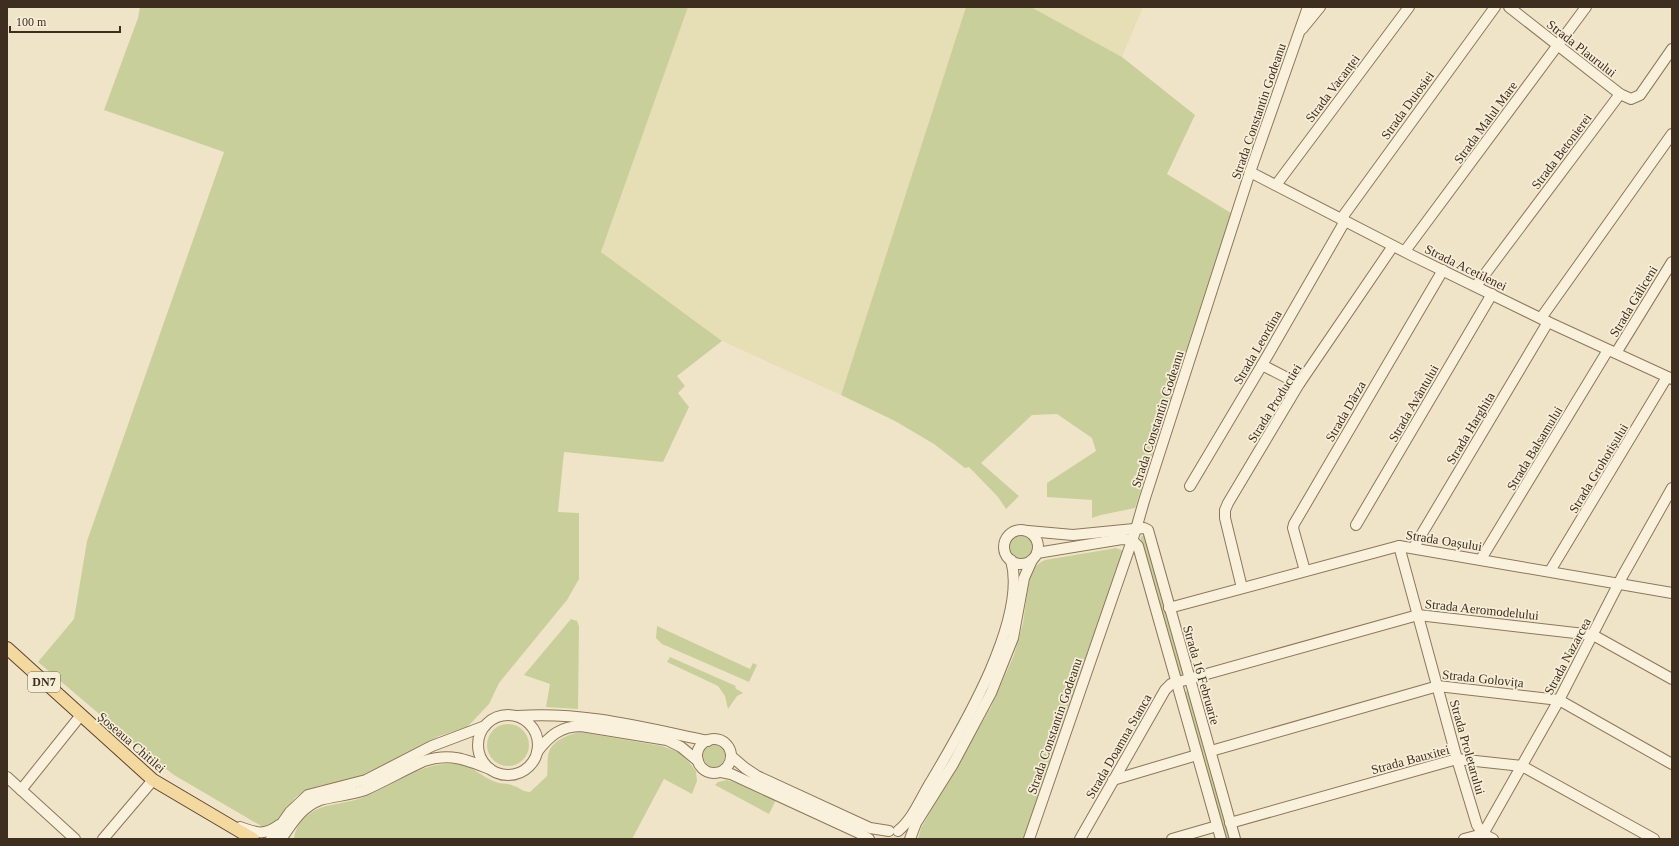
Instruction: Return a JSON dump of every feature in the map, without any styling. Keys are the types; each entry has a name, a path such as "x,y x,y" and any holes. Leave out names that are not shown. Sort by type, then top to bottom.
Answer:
{"main road":[{"name":"Șoseaua Chitilei","path":"7,648 153,780 253,839"}],"street":[{"name":"Strada Constantin Godeanu","path":"1029,839 1136,529 1144,500 1250,172 1308,7"},
{"path":"1298,34 1320,7"},
{"name":"Strada Vacanței","path":"1276,185 1409,7"},
{"name":"Strada Duiosiei","path":"1343,220 1495,7"},
{"name":"Strada Plaurului","path":"1509,7 1620,94"},
{"name":"Strada Malul Mare","path":"1405,251 1586,7"},
{"path":"1620,94 1631,99 1640,95 1672,49"},
{"name":"Strada Betonierei","path":"1476,286 1620,94"},
{"name":"Strada Harghita","path":"1414,547 1545,320 1672,134"},
{"name":"Strada Acetilenei","path":"1250,172 1394,246 1545,320 1670,378"},
{"name":"Strada Leordina","path":"1190,486 1262,365 1343,220"},
{"name":"Strada Productiei","path":"1242,588 1225,518 1225,510 1299,384 1394,246"},
{"name":"Strada Găliceni","path":"1612,351 1672,262"},
{"name":"Strada Dârza","path":"1305,570 1293,528 1294,524 1443,270"},
{"name":"Strada Avântului","path":"1356,524 1492,294"},
{"name":"Strada Balsamului","path":"1482,559 1612,351"},
{"path":"1262,365 1299,384"},
{"name":"Strada Grohotișului","path":"1550,571 1670,378"},
{"name":"Strada Nazarcea","path":"1482,836 1559,700 1672,488"},
{"name":"Strada 16 Februarie","path":"1136,529 1144,528 1148,530 1235,839"},
{"path":"882,839 910,819 956,740 980,693 997,652 1005,630 1012,596 1014,577 1011,560 1005,552 1006,539 1016,531 1073,535 1136,529"},
{"path":"698,762 698,752 703,743 717,739 725,743 730,749 732,756 745,768 757,776 870,828 903,832 909,839 916,824 957,758 991,693 1013,638 1024,578 1035,556 1038,542 1036,538 1028,531"},
{"path":"1011,560 1024,563 1035,556 1122,540 1132,540"},
{"name":"Strada 16 Februarie","path":"1132,540 1138,546 1221,839"},
{"name":"Strada Oașului","path":"1169,608 1305,570 1399,546 1414,547 1672,593"},
{"name":"Strada Proletarului","path":"1399,546 1457,759 1477,825 1482,836"},
{"name":"Strada Aeromodelului","path":"1189,678 1418,615 1593,635 1672,679"},
{"name":"Strada Doamna Stanca","path":"1080,839 1165,690 1171,684 1189,678"},
{"name":"Strada Golovița","path":"1211,751 1438,686 1559,700 1672,764"},
{"path":"490,769 484,763 478,748 479,736 491,720 502,715 581,717 708,741"},
{"path":"21,790 81,716"},
{"path":"518,716 532,726 537,738 537,752"},
{"path":"281,839 290,812 308,795 366,780 432,746 485,726"},
{"path":"272,839 303,810 312,804 321,800 355,793 433,758 451,756 464,759 498,773 508,775 518,773 527,768 533,761 537,752 557,731 574,726 668,740 681,747 698,762 701,768 709,773 721,772 731,774 869,839"},
{"path":"1113,780 1197,755"},
{"path":"721,772 729,766 732,756"},
{"name":"Strada Bauxitei","path":"1230,823 1457,759 1522,766 1654,839"},
{"path":"7,777 76,839"},
{"path":"103,839 153,780"},
{"path":"216,817 256,833 270,831 285,826"},
{"path":"285,826 288,839"},
{"path":"1172,839 1217,826"},
{"path":"1464,839 1482,836 1493,839"}],"shaded area":[{"path":"688,7 966,7 841,395 722,341 601,252"},
{"path":"1031,7 1143,7 1122,57"}],"green space":[{"path":"140,7 688,7 601,252 722,341 677,376 685,386 678,393 689,407 663,462 564,452 558,512 579,513 579,579 567,600 499,683 489,704 467,727 439,736 363,777 319,786 306,791 296,797 268,830 174,775 137,746 38,662 74,619 87,541 224,152 104,110 138,18"},
{"path":"966,7 1031,7 1122,57 1195,115 1167,174 1231,213 1135,508 1092,518 1092,500 1047,497 1047,483 1096,451 1092,438 1057,414 1032,415 981,463 1019,496 1006,509 998,497 969,467 965,468 934,444 895,421 841,395"},
{"path":"1145,534 1183,671 1181,676 1178,675 1140,541 1141,537"},
{"path":"1021,535 1029,539 1033,547 1029,555 1021,559 1013,555 1009,547 1013,539"},
{"path":"1116,548 1124,551 1024,839 918,839 921,828 991,707 1014,655 1023,623 1029,578 1033,569 1045,560"},
{"path":"571,619 577,621 579,626 578,709 546,707 550,684 524,675"},
{"path":"657,626 750,669 753,663 757,665 749,682 662,644 656,638"},
{"path":"670,657 736,686 735,688 743,693 737,696 728,709 725,696 718,686 667,662"},
{"path":"1184,692 1190,692 1232,839 1224,839"},
{"path":"504,724 512,724 520,727 526,733 529,745 526,757 520,763 512,766 504,766 496,763 490,757 487,749 487,741 490,733 496,727"},
{"path":"580,732 662,746 678,752 696,771 697,781 692,794 664,779 632,839 294,839 297,827 302,820 308,814 317,809 361,798 430,766 442,764 462,765 490,780 512,785 523,791 530,792 547,776 548,756 552,746 565,737"},
{"path":"710,745 718,745 725,752 725,760 718,767 710,767 703,760 703,752"},
{"path":"727,780 748,787 776,800 769,814 715,785 718,782"}]}
